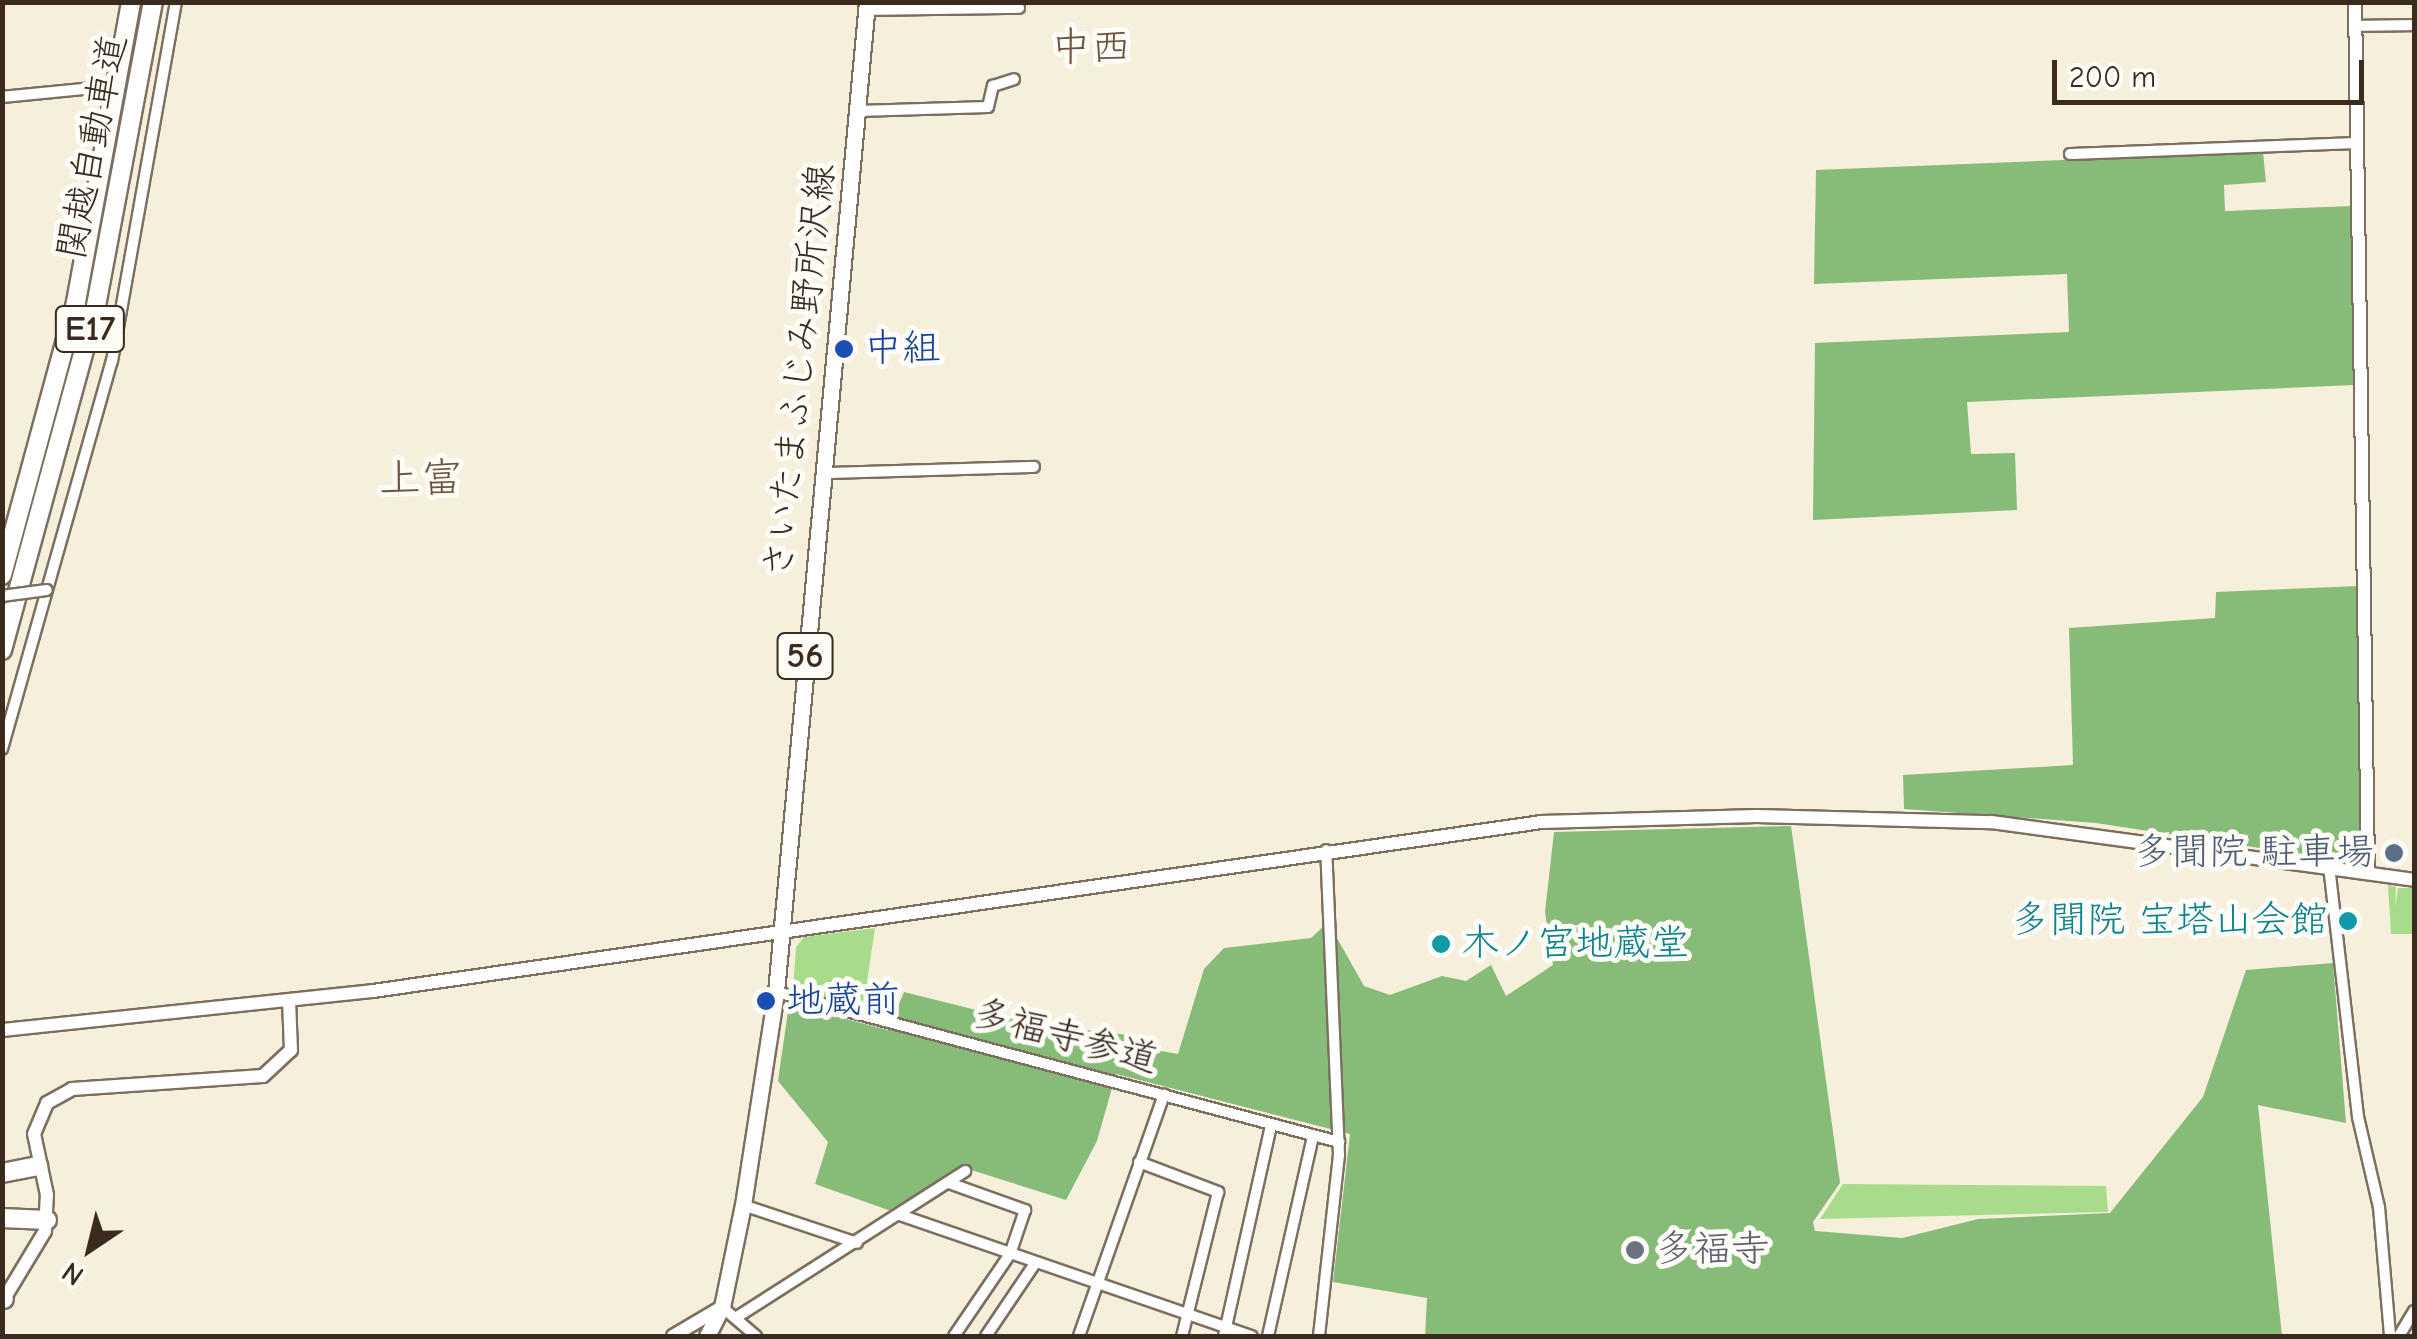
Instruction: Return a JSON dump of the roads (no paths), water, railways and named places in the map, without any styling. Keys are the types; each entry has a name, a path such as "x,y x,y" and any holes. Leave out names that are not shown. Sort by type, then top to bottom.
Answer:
{"highway":[{"name":"関越自動車道","path":"2,575 76,302 131,2"},
{"name":"関越自動車道","path":"2,653 96,306 153,2"},
{"path":"2,1173 38,1166"},
{"path":"2,1218 47,1220"}],"main road":[{"name":"さいたまふじみ野所沢線","path":"708,1336 722,1307 743,1204 776,992 867,6"}],"street":[{"path":"2,749 97,422 143,196 176,2"},
{"path":"2355,2 2368,872"},
{"path":"867,6 1019,8"},
{"path":"2355,26 2414,25"},
{"path":"858,111 988,107 994,86 1014,79"},
{"path":"2,97 94,88"},
{"path":"2070,154 2358,143"},
{"path":"826,473 1034,467"},
{"path":"2,596 47,590"},
{"path":"2,1030 289,1001 1326,848 1557,821 1838,817 2033,825 2414,880"},
{"path":"1319,1336 1339,1142 1326,848"},
{"path":"2328,866 2358,1117 2379,1207 2390,1336"},
{"name":"多福寺参道","path":"776,992 1339,1142"},
{"path":"3,1299 38,1251 47,1220 38,1166 37,1119 60,1093 244,1080 278,1067 291,1050 289,1001"},
{"path":"1079,1336 1164,1094"},
{"path":"1225,1332 1271,1124"},
{"path":"1268,1336 1312,1136"},
{"path":"1140,1162 1218,1192 1182,1336"},
{"path":"736,1317 965,1171"},
{"path":"948,1183 1024,1210 1010,1254 954,1336"},
{"path":"743,1204 857,1243"},
{"path":"900,1215 1187,1314 1225,1332 1252,1336"},
{"path":"986,1336 1036,1262"},
{"path":"673,1336 722,1307 756,1336"},
{"path":"2399,1336 2414,1310"}],"place":[{"name":"中組","path":"844,349"},
{"name":"多聞院 駐車場","path":"2394,853"},
{"name":"多聞院 宝塔山会館","path":"2348,921"},
{"name":"木ノ宮地蔵堂","path":"1441,944"},
{"name":"地蔵前","path":"766,1001"},
{"name":"多福寺","path":"1635,1250"}],"district":[{"name":"中西","path":"1091,47"},
{"name":"上富","path":"421,479"}]}
